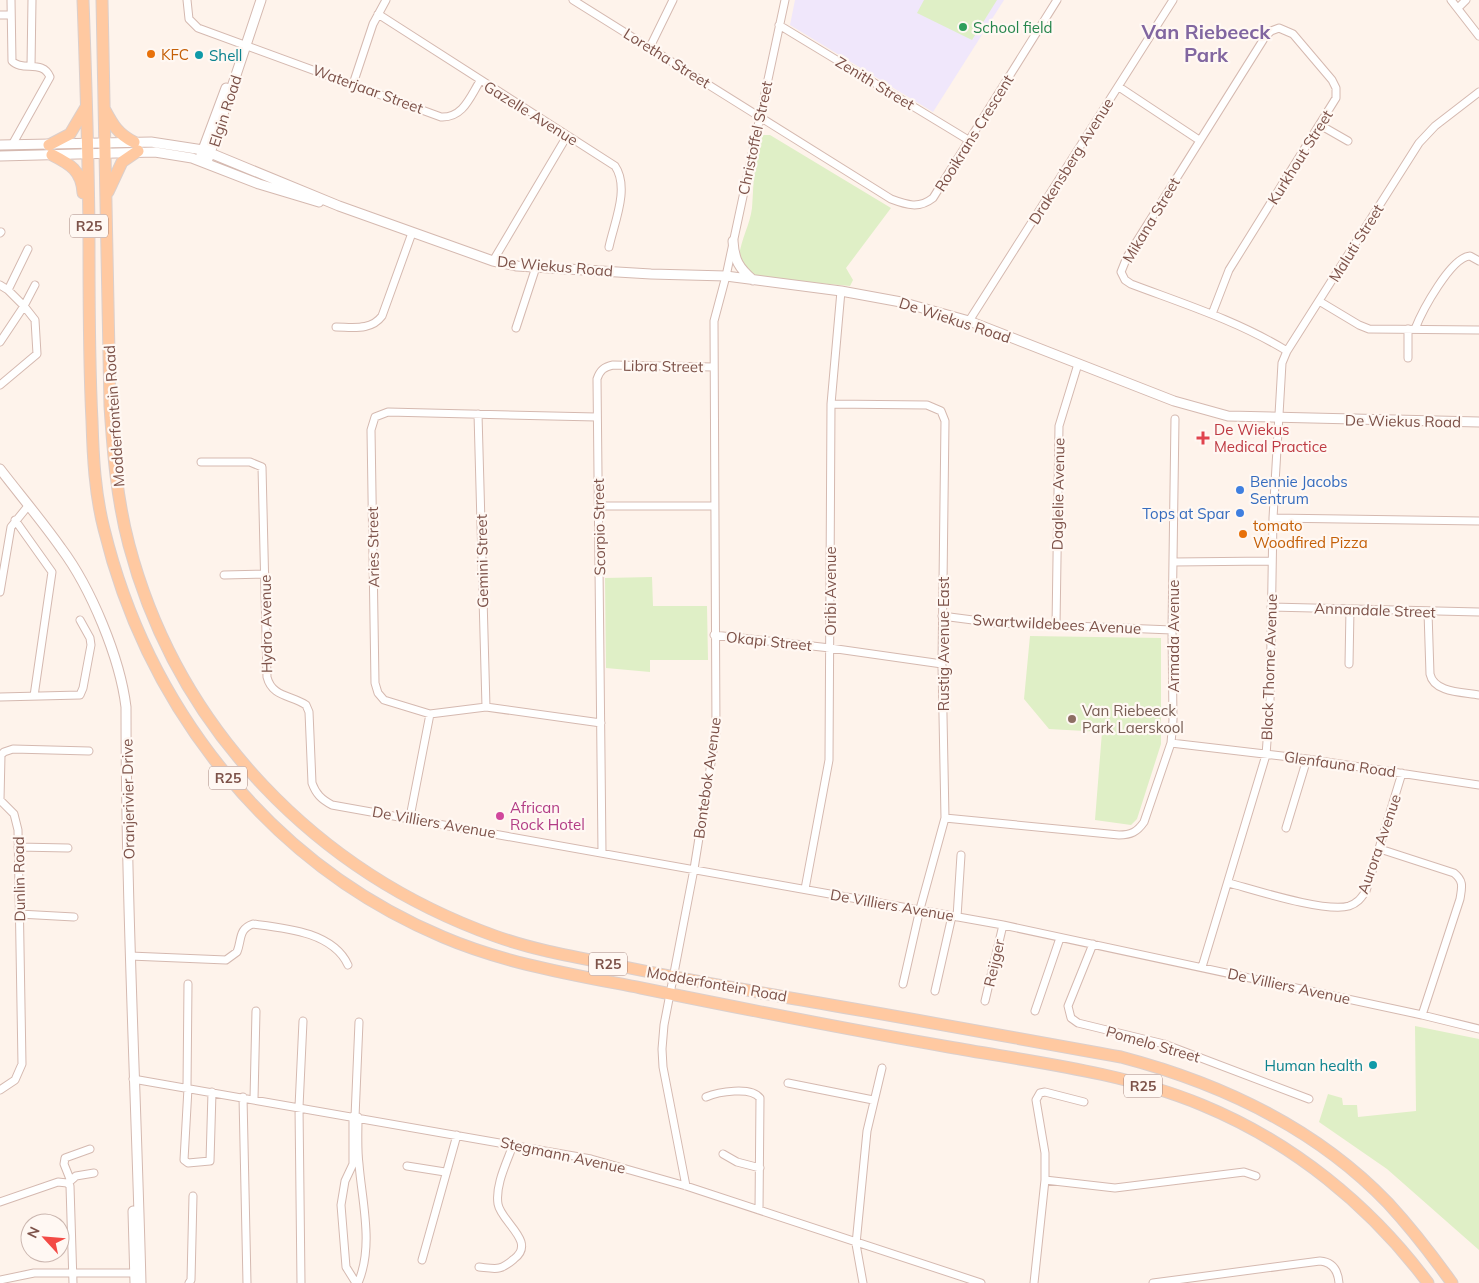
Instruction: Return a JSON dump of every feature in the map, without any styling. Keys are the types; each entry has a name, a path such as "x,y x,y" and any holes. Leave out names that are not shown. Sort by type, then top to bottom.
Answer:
{"main road":[{"name":"Modderfontein Road","path":"84,0 89,149 89,289 93,456 101,520 113,565 141,638 164,686 201,744 235,787 276,830 320,867 356,893 398,916 484,953 531,966 670,994 1115,1078 1199,1103 1240,1122 1275,1142 1344,1191 1404,1250 1428,1283"},
{"name":"Modderfontein Road","path":"102,0 105,201 113,456 128,543 157,627 177,667 225,741 289,812 333,850 368,875 410,899 496,937 542,950 673,977 1121,1057 1163,1068 1206,1084 1287,1123 1355,1173 1386,1202 1418,1237 1452,1283"},
{"path":"87,106 75,129 50,150 72,166 82,182 89,289"},
{"path":"103,107 114,126 136,146 116,171 105,201"}],"street":[{"path":"11,0 12,61 16,64 45,69 50,77 12,145"},
{"path":"31,66 32,0"},
{"name":"Waterjaar Street","path":"187,0 188,14 192,24 442,117 449,117 463,109 480,81"},
{"name":"Elgin Road","path":"244,44 255,0"},
{"name":"Elgin Road","path":"202,162 261,0"},
{"path":"353,84 378,14 386,0"},
{"name":"Loretha Street","path":"573,0 760,118"},
{"path":"650,47 673,0"},
{"name":"Christoffel Street","path":"726,276 785,0"},
{"name":"Rooikrans Crescent","path":"760,118 891,199 907,205 926,203 934,198 1057,0"},
{"name":"Drakensberg Avenue","path":"969,322 1173,0"},
{"path":"1451,0 1479,36"},
{"path":"1458,8 1466,0"},
{"name":"Gazelle Avenue","path":"378,14 480,81 608,161 619,172 622,190 609,247"},
{"path":"0,15 11,15"},
{"name":"Zenith Street","path":"779,25 970,141"},
{"name":"Kurkhout Street","path":"1212,314 1229,270 1336,98 1336,88 1332,80 1293,34 1278,28 1265,37"},
{"name":"Mikana Street","path":"1265,37 1127,257 1121,272 1126,280 1132,284 1212,314 1256,333 1287,351"},
{"path":"1118,87 1199,140"},
{"name":"Maluti Street","path":"1279,419 1280,378 1282,362 1287,351 1426,134 1479,92"},
{"path":"1320,126 1348,141"},
{"path":"493,261 567,136"},
{"name":"De Wiekus Road","path":"50,150 104,149 170,144 207,152 339,206 493,261 536,267 651,274 726,276 841,291 901,302 969,322 1204,410 1228,416 1279,419 1479,422"},
{"path":"0,145 50,150"},
{"name":"De Wiekus Road","path":"136,146 202,162 291,194 339,206"},
{"path":"0,156 50,150"},
{"path":"336,327 360,327 377,323 382,316 412,233"},
{"path":"733,241 738,267 754,281"},
{"path":"8,290 28,249"},
{"path":"1408,358 1411,329 1457,260 1470,256 1479,261"},
{"path":"516,328 536,267"},
{"name":"Bontebok Avenue","path":"686,1186 662,1058 664,1025 694,869 716,732 714,635 714,320 726,276"},
{"path":"0,285 8,290 35,320 36,354 30,361 0,384"},
{"path":"0,342 24,306 35,285"},
{"name":"Oribi Avenue","path":"804,889 829,760 831,404 841,291"},
{"path":"1319,301 1369,329 1479,330"},
{"name":"Daglelie Avenue","path":"1056,626 1059,426 1078,364"},
{"name":"Libra Street","path":"596,417 597,379 599,372 605,367 713,367"},
{"name":"Rustig Avenue East","path":"831,404 927,406 938,409 944,416 942,664 945,818 920,909 903,984"},
{"name":"Aries Street","path":"430,714 384,700 378,693 375,683 371,430 375,418 380,414 478,414"},
{"path":"478,414 596,417"},
{"name":"Gemini Street","path":"478,414 486,707"},
{"name":"Scorpio Street","path":"596,417 599,506 602,852"},
{"name":"Armada Avenue","path":"945,818 1130,835 1138,830 1144,822 1171,744 1173,720 1172,630 1175,419"},
{"name":"Black Thorne Avenue","path":"1202,967 1229,884 1266,755 1270,700 1271,561 1279,419"},
{"name":"Hydro Avenue","path":"201,462 254,462 263,471 267,677 269,686 275,691 306,705 309,712 312,783"},
{"name":"Oranjerivier Drive","path":"0,469 62,548 77,572 104,632 122,679 126,707 133,1079 136,1164 139,1184 137,1273 135,1283"},
{"path":"0,592 9,535 15,520 28,506"},
{"path":"599,506 714,506"},
{"path":"1273,518 1479,521"},
{"path":"15,520 52,572 34,696"},
{"path":"1174,562 1271,561"},
{"path":"224,575 265,574"},
{"name":"Annandale Street","path":"1271,607 1479,612"},
{"path":"1349,664 1350,609"},
{"path":"1428,612 1430,674 1432,682 1438,687 1479,695"},
{"name":"Swartwildebees Avenue","path":"942,616 996,623 1172,630"},
{"path":"0,697 77,695 82,692 91,645 90,638 80,620"},
{"name":"Okapi Street","path":"714,635 830,648 942,664"},
{"path":"410,817 430,714 486,707 601,723"},
{"name":"Glenfauna Road","path":"1171,744 1306,759 1479,785"},
{"name":"Dunlin Road","path":"0,1090 15,1080 22,1064 17,821 0,800 0,760 4,752 13,749 89,751"},
{"path":"1286,828 1306,759"},
{"name":"Aurora Avenue","path":"1229,884 1298,901 1338,907 1358,902 1366,891 1402,773"},
{"name":"De Villiers Avenue","path":"312,783 316,792 323,800 332,805 410,817 1003,925 1422,1015 1479,1030"},
{"path":"18,848 68,848"},
{"path":"1380,849 1454,873 1460,878 1462,886 1460,899 1422,1015"},
{"path":"935,991 955,916 961,855"},
{"path":"19,914 74,916"},
{"path":"130,956 226,960 232,958 237,952 242,932 246,926 253,924 304,932 340,953 348,966"},
{"name":"Reijger","path":"985,1001 1003,925"},
{"path":"1035,1011 1060,938"},
{"name":"Pomelo Street","path":"1093,944 1068,1006 1071,1018 1078,1023 1178,1048 1309,1099"},
{"path":"188,984 184,1160 188,1163 210,1161 212,1092"},
{"path":"254,1099 256,1011"},
{"path":"301,1283 299,1107 303,1021"},
{"path":"355,1117 358,1164 364,1195 365,1253 364,1268 357,1283 350,1275 345,1260 341,1204 345,1181 353,1164 359,1022"},
{"path":"863,1283 856,1244 867,1131 882,1068"},
{"name":"Stegmann Avenue","path":"133,1079 591,1158 686,1186 856,1244 981,1283"},
{"path":"788,1083 873,1100"},
{"path":"706,1097 713,1094 743,1092 758,1095 761,1101 759,1210"},
{"path":"1034,1283 1045,1180 1045,1153 1036,1100 1037,1096 1045,1092 1084,1102"},
{"path":"243,1097 247,1283"},
{"path":"422,1260 444,1172 456,1135"},
{"path":"479,1267 504,1268 520,1254 522,1248 520,1238 498,1205 499,1186 512,1145"},
{"path":"73,1283 72,1189 64,1158 90,1150"},
{"path":"723,1154 737,1162 760,1168"},
{"path":"407,1166 444,1172"},
{"path":"1045,1180 1115,1188 1244,1172 1256,1176"},
{"path":"0,1202 58,1182 69,1181 76,1176 94,1173"},
{"path":"189,1283 191,1280 193,1196"},
{"path":"1153,1283 1320,1261 1334,1267 1338,1273 1339,1283"},
{"path":"0,1280 25,1274 73,1272 137,1273"},
{"name":"Oranjerivier Drive","path":"137,1273 141,1283"}],"shaded area":[{"path":"795,0 1004,0 933,112 790,25"}],"green space":[{"name":"School field","path":"924,0 997,0 972,40 917,13"},
{"path":"763,135 770,135 891,208 846,268 853,280 850,286 755,277 739,261 739,254 751,215 756,161"},
{"path":"652,577 653,606 707,606 708,660 650,660 650,672 606,668 605,578"},
{"path":"1030,636 1161,638 1161,744 1137,819 1131,825 1095,820 1102,732 1049,729 1024,699"},
{"path":"1415,1026 1479,1039 1479,1250 1387,1169 1319,1122 1328,1094 1342,1098 1343,1105 1357,1105 1358,1117 1416,1111"}],"place":[{"name":"School field","path":"963,27"},
{"name":"KFC","path":"151,54"},
{"name":"Shell","path":"199,55"},
{"name":"De Wiekus Medical Practice","path":"1203,438"},
{"name":"Bennie Jacobs Sentrum","path":"1240,490"},
{"name":"Tops at Spar","path":"1240,513"},
{"name":"tomato Woodfired Pizza","path":"1243,534"},
{"name":"Van Riebeeck Park Laerskool","path":"1072,719"},
{"name":"African Rock Hotel","path":"500,816"},
{"name":"Human health","path":"1373,1065"}],"district":[{"name":"Van Riebeeck Park","path":"1206,42"}]}
